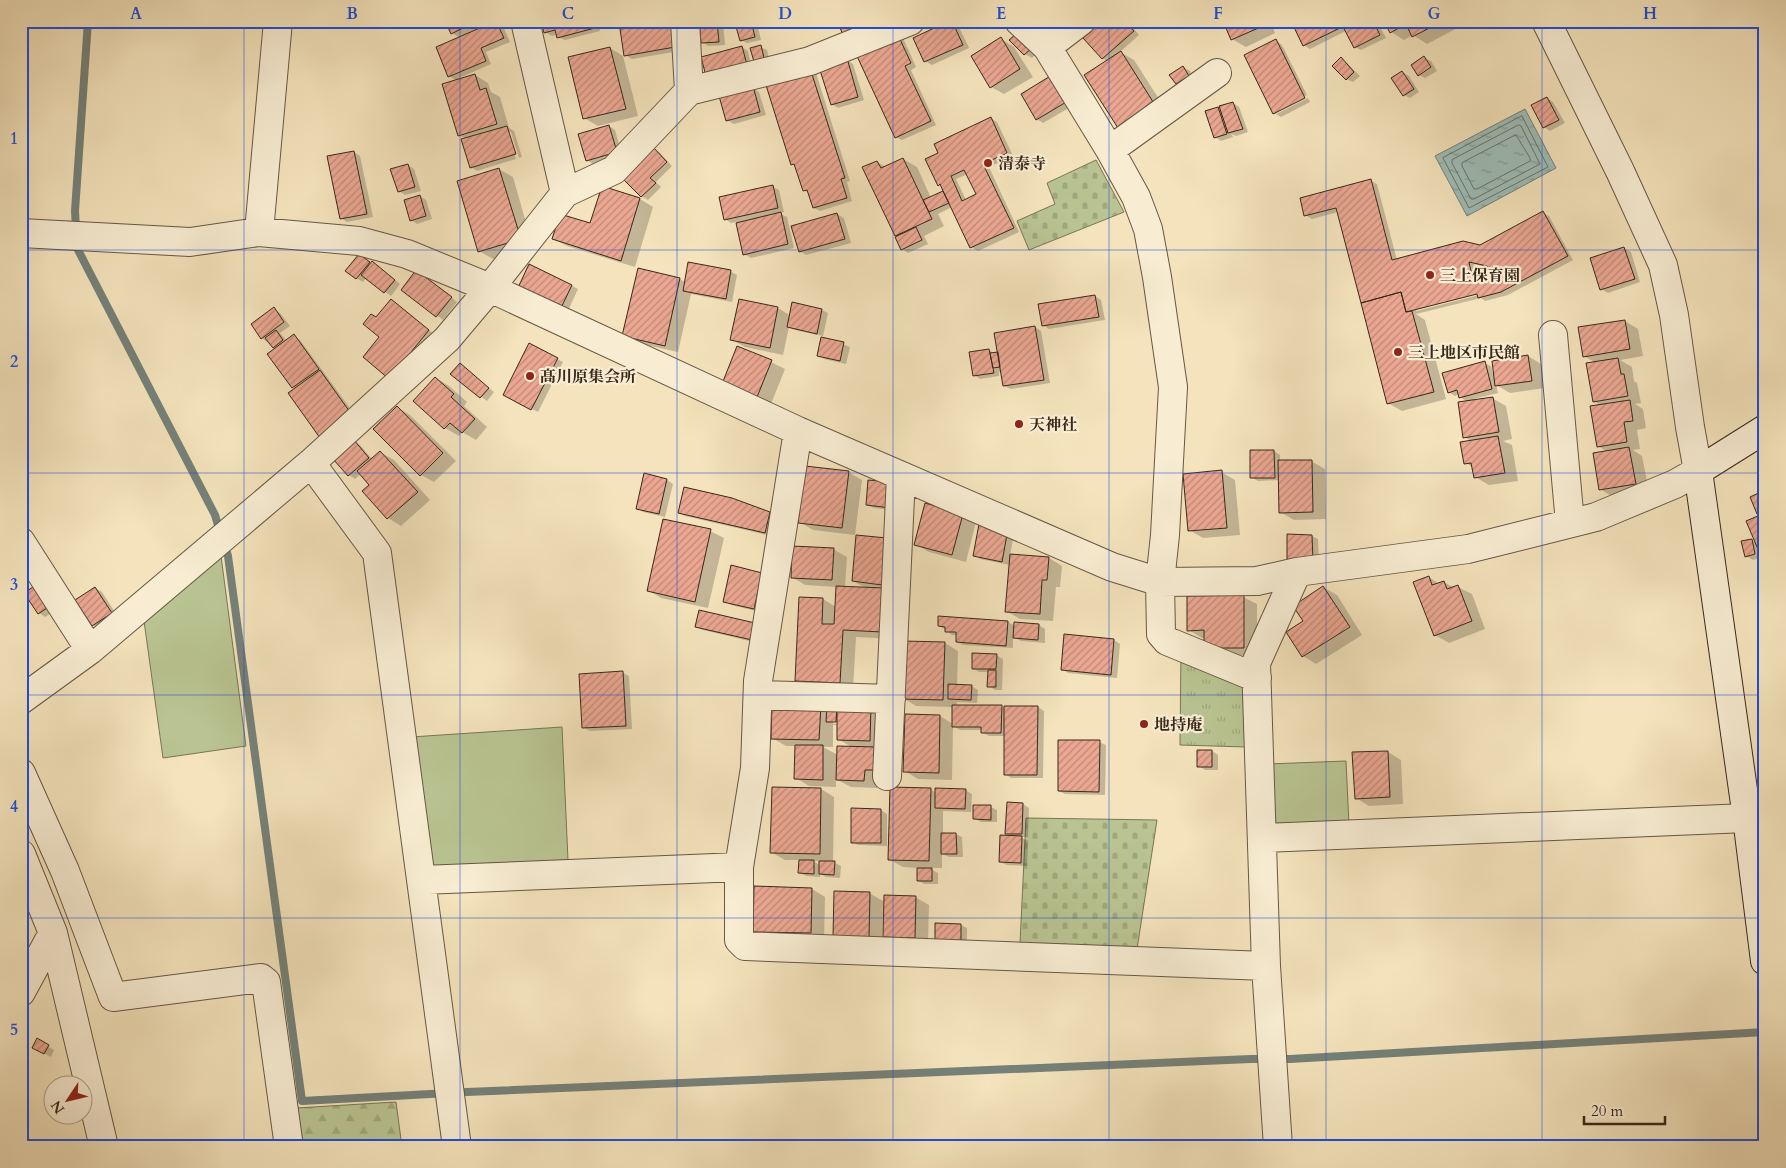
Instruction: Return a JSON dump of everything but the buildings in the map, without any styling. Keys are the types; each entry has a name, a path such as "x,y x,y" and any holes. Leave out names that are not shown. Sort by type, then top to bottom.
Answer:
{"street":[{"path":"259,232 278,21"},
{"path":"525,21 565,194"},
{"path":"685,21 688,91"},
{"path":"21,700 90,650 311,463 447,339 565,194 614,170 688,91 810,61 910,21"},
{"path":"1019,21 1047,47 1110,150 1136,197 1148,229 1173,388 1165,535 1160,582 1161,634 1167,641 1257,678"},
{"path":"1047,47 1082,21"},
{"path":"1546,21 1620,171 1663,266 1674,316 1698,471 1747,818 1765,961"},
{"path":"1110,150 1217,73"},
{"path":"21,233 190,242 259,232 359,241 407,254 490,288 798,431 901,476 1112,567 1160,582 1257,581 1297,572 1468,549 1596,517 1675,484 1765,429"},
{"path":"1553,335 1570,523"},
{"path":"798,431 758,681 755,768 739,867 739,940 746,946 1266,966"},
{"path":"311,463 377,553 457,1147"},
{"path":"887,776 901,476"},
{"path":"21,542 90,650"},
{"path":"1278,1147 1266,966 1256,663 1297,572"},
{"path":"758,695 891,699"},
{"path":"21,773 65,870 113,997 261,978 266,982 289,1147"},
{"path":"1263,838 1747,818"},
{"path":"21,854 53,933 104,1147"},
{"path":"422,880 739,867"},
{"path":"21,992 53,933"}],"green space":[{"path":"1096,160 1124,212 1029,250 1017,221 1055,204 1047,183"},
{"path":"221,556 246,746 163,758 144,621"},
{"path":"1181,652 1246,679 1247,747 1180,745"},
{"path":"562,727 568,860 428,866 411,737"},
{"path":"1346,761 1349,825 1279,828 1271,819 1268,764"},
{"path":"1026,818 1157,820 1137,949 1020,944"},
{"path":"396,1102 402,1147 301,1147 296,1108"}],"water":[{"path":"1525,109 1556,168 1467,216 1435,156"}],"waterway":[{"path":"88,21 75,211 77,248 215,515 220,532"},
{"path":"224,543 228,556 302,1101 467,1092 1251,1059 1290,1059 1765,1032"}],"place":[{"name":"清泰寺","path":"988,163"},
{"name":"三上保育園","path":"1430,275"},
{"name":"三上地区市民館","path":"1398,352"},
{"name":"髙川原集会所","path":"530,376"},
{"name":"天神社","path":"1019,424"},
{"name":"地持庵","path":"1144,724"}]}
